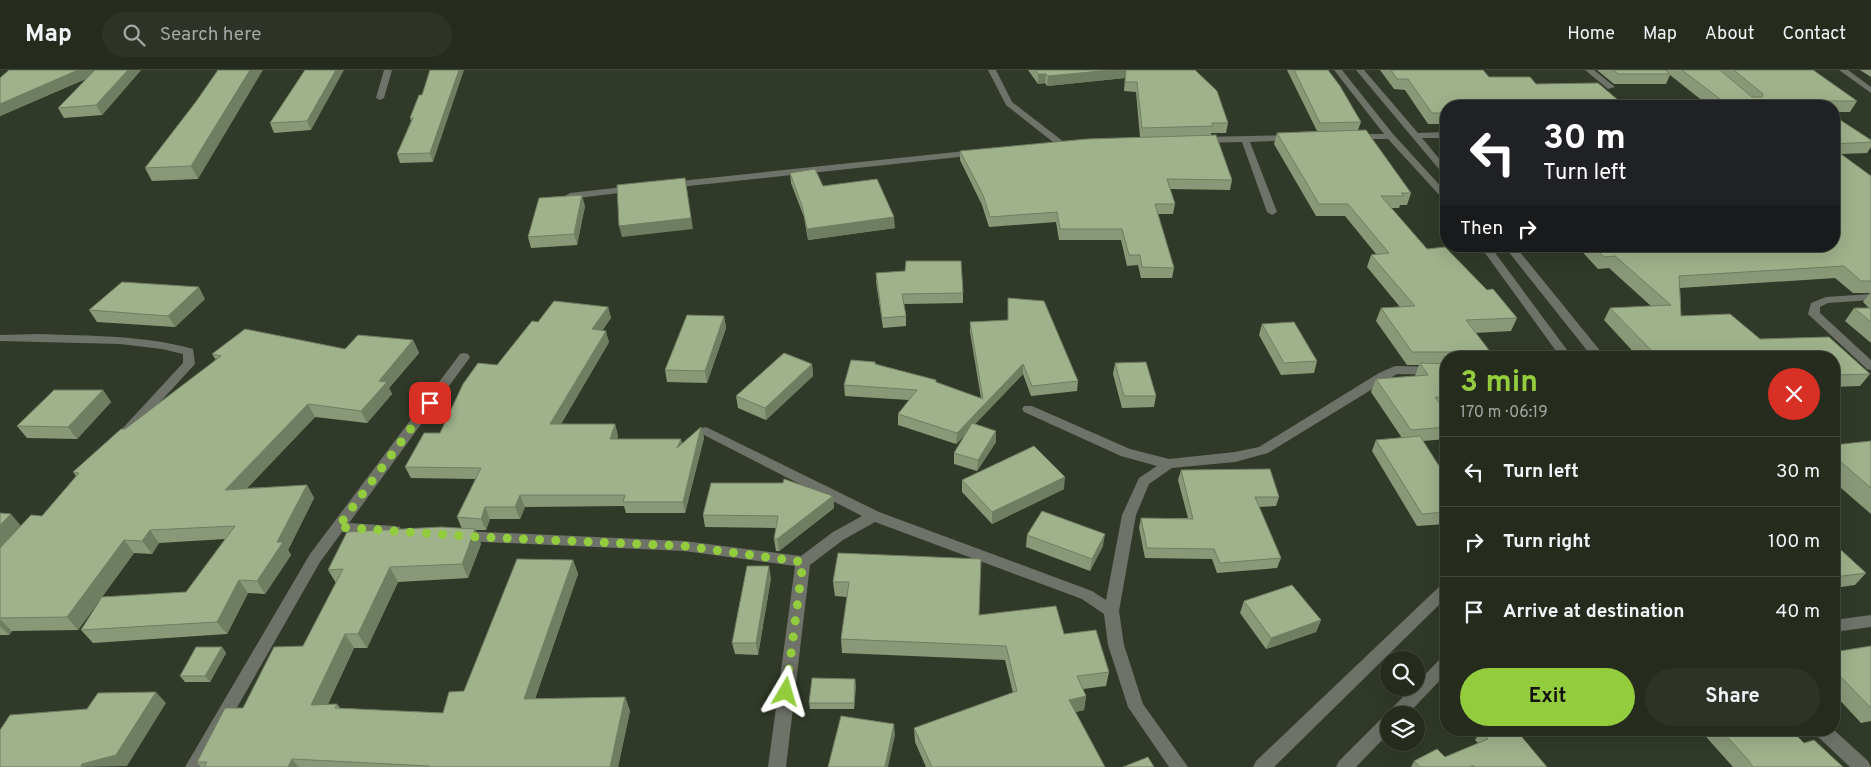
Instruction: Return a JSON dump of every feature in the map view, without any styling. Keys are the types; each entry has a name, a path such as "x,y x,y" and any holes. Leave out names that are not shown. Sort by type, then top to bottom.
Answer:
{"street":[{"path":"380,98 388,70"},
{"path":"992,70 1009,103 1066,144 1042,146"},
{"path":"1338,70 1390,136 1440,190"},
{"path":"1360,70 1440,165"},
{"path":"1589,70 1611,87"},
{"path":"1843,70 1871,91"},
{"path":"1414,136 1440,135"},
{"path":"1342,137 1390,136"},
{"path":"1196,140 1303,138"},
{"path":"1244,139 1272,212"},
{"path":"659,186 984,152"},
{"path":"570,196 639,188"},
{"path":"1489,252 1562,351"},
{"path":"1514,252 1594,351"},
{"path":"1871,297 1826,300 1815,305 1814,314 1871,366"},
{"path":"0,338 122,340 168,345 189,352 189,364 115,442"},
{"path":"194,767 315,558 464,357"},
{"path":"1028,409 1126,453 1169,464 1235,457 1263,450 1382,376 1395,370 1440,371"},
{"path":"706,431 874,516 1087,595 1111,611"},
{"path":"1169,464 1144,481 1129,515 1111,611 1116,645 1136,707 1179,767"},
{"path":"450,535 684,546 803,562 838,536 874,516"},
{"path":"338,527 413,532"},
{"path":"777,767 803,562"},
{"path":"1262,767 1440,595"},
{"path":"1840,625 1871,621"},
{"path":"1405,706 1440,670"},
{"path":"1345,767 1380,731"},
{"path":"1828,736 1862,767"}],"building":[{"path":"9,70 78,70 0,104 0,78"},
{"path":"95,70 128,70 96,105 58,108"},
{"path":"218,70 250,70 191,166 145,168 195,103"},
{"path":"305,70 336,70 307,121 270,123"},
{"path":"430,70 459,70 430,153 397,154 413,118 410,118 419,95 422,95"},
{"path":"1035,70 1111,70 1048,76 1046,74 1038,74"},
{"path":"1126,70 1195,70 1217,91 1228,123 1212,123 1213,126 1142,128 1137,82 1125,82"},
{"path":"1294,70 1328,70 1340,86 1361,122 1320,123"},
{"path":"1391,70 1483,70 1489,77 1530,77 1536,84 1598,83 1618,100 1440,100 1440,113 1432,113 1408,79 1397,79"},
{"path":"1613,70 1665,70 1670,74 1618,74"},
{"path":"1682,70 1720,70 1752,97 1762,97 1763,94 1734,70 1813,70 1857,101 1840,100 1721,100"},
{"path":"1840,120 1871,140 1871,142 1840,144"},
{"path":"1366,130 1411,193 1401,193 1404,196 1381,196 1427,249 1440,248 1440,252 1450,252 1487,290 1493,289 1517,318 1466,320 1490,351 1412,352 1381,308 1415,306 1371,255 1389,253 1348,204 1319,204 1277,133"},
{"path":"1216,135 1232,180 1167,179 1175,204 1155,204 1174,268 1142,267 1140,255 1129,255 1122,229 1060,229 1057,212 990,217 983,195 960,151 1087,139"},
{"path":"1840,153 1871,176 1871,281 1861,281 1844,266 1679,276 1681,316 1730,314 1760,339 1829,337 1870,374 1840,375 1840,351 1652,351 1610,308 1671,305 1615,256 1604,257 1599,252 1840,252"},
{"path":"815,169 823,186 877,179 894,217 807,229 802,206 790,173"},
{"path":"685,178 691,218 619,226 617,185"},
{"path":"582,195 574,234 528,237 539,198"},
{"path":"906,261 961,261 963,293 902,294 906,316 882,318 876,273 905,271"},
{"path":"122,282 199,287 168,316 89,310"},
{"path":"1008,298 1044,301 1078,381 1032,386 1023,364 957,433 898,414 917,390 844,385 851,360 875,362 875,364 936,380 936,382 983,399 970,322 1008,320"},
{"path":"554,301 608,307 592,329 606,331 550,424 615,424 610,439 681,439 677,448 701,427 683,502 623,502 625,495 520,495 515,507 485,507 481,519 457,517 481,468 405,467 424,433 440,433 463,384 478,363 497,365 532,321 538,322"},
{"path":"1854,308 1871,308 1871,322"},
{"path":"687,315 724,316 705,371 665,370"},
{"path":"1294,322 1317,361 1284,363 1262,324"},
{"path":"245,329 345,349 358,335 413,340 379,381 387,382 361,411 308,404 225,490 307,485 277,542 283,542 257,581 239,580 217,622 81,630 102,597 186,592 235,526 150,530 142,541 124,540 67,617 0,618 0,548 31,515 42,516 79,473 73,472 121,429 125,429 221,356 212,354"},
{"path":"784,353 812,364 765,408 736,396"},
{"path":"1146,362 1156,396 1124,396 1115,363"},
{"path":"1420,363 1440,364 1440,397 1435,397 1440,404 1440,428 1411,430 1376,379 1428,375"},
{"path":"54,390 103,390 68,427 17,426"},
{"path":"972,423 996,431 978,460 954,453"},
{"path":"1420,436 1440,468 1440,512 1422,514 1376,440"},
{"path":"1871,441 1871,488 1840,461 1840,444"},
{"path":"1034,446 1065,477 992,512 962,480"},
{"path":"1270,469 1279,497 1255,497 1281,558 1220,563 1214,549 1147,548 1141,518 1193,519 1181,470"},
{"path":"784,479 833,496 777,539 774,539 778,516 703,515 711,483 783,483"},
{"path":"1042,511 1105,534 1092,559 1027,535"},
{"path":"0,513 11,514 0,525"},
{"path":"441,527 475,529 462,564 390,567 358,634 345,634 311,705 337,704 335,708 443,713 449,692 464,691 517,559 573,560 524,699 625,697 610,767 429,767 292,759 288,767 204,767 207,762 197,762 225,708 243,708 274,647 303,646 343,569 328,570 347,532"},
{"path":"1840,550 1841,550 1866,573 1840,576"},
{"path":"838,553 981,559 979,615 1056,606 1064,634 1096,630 1109,672 1077,676 1086,696 1069,700 1105,767 932,767 914,728 1017,691 1006,646 841,639 849,582 833,582"},
{"path":"747,566 769,566 756,643 732,643"},
{"path":"1292,585 1321,620 1271,638 1244,601"},
{"path":"1871,646 1871,708 1840,676 1840,651"},
{"path":"196,647 222,647 205,676 180,676"},
{"path":"812,678 855,679 854,703 809,703"},
{"path":"156,692 116,755 82,764 81,767 0,767 0,730 10,715 87,709 98,693"},
{"path":"841,716 894,724 885,767 828,767"},
{"path":"1486,736 1521,736 1547,767 1474,767 1473,765 1470,767 1420,767 1414,761 1437,749 1445,757 1488,739"},
{"path":"1726,736 1797,736 1804,743 1814,740 1843,767 1753,767"},
{"path":"1148,757 1154,767 1123,767"}],"route":[{"path":"430,403 338,527 478,537 684,546 803,562 786,692"}]}
